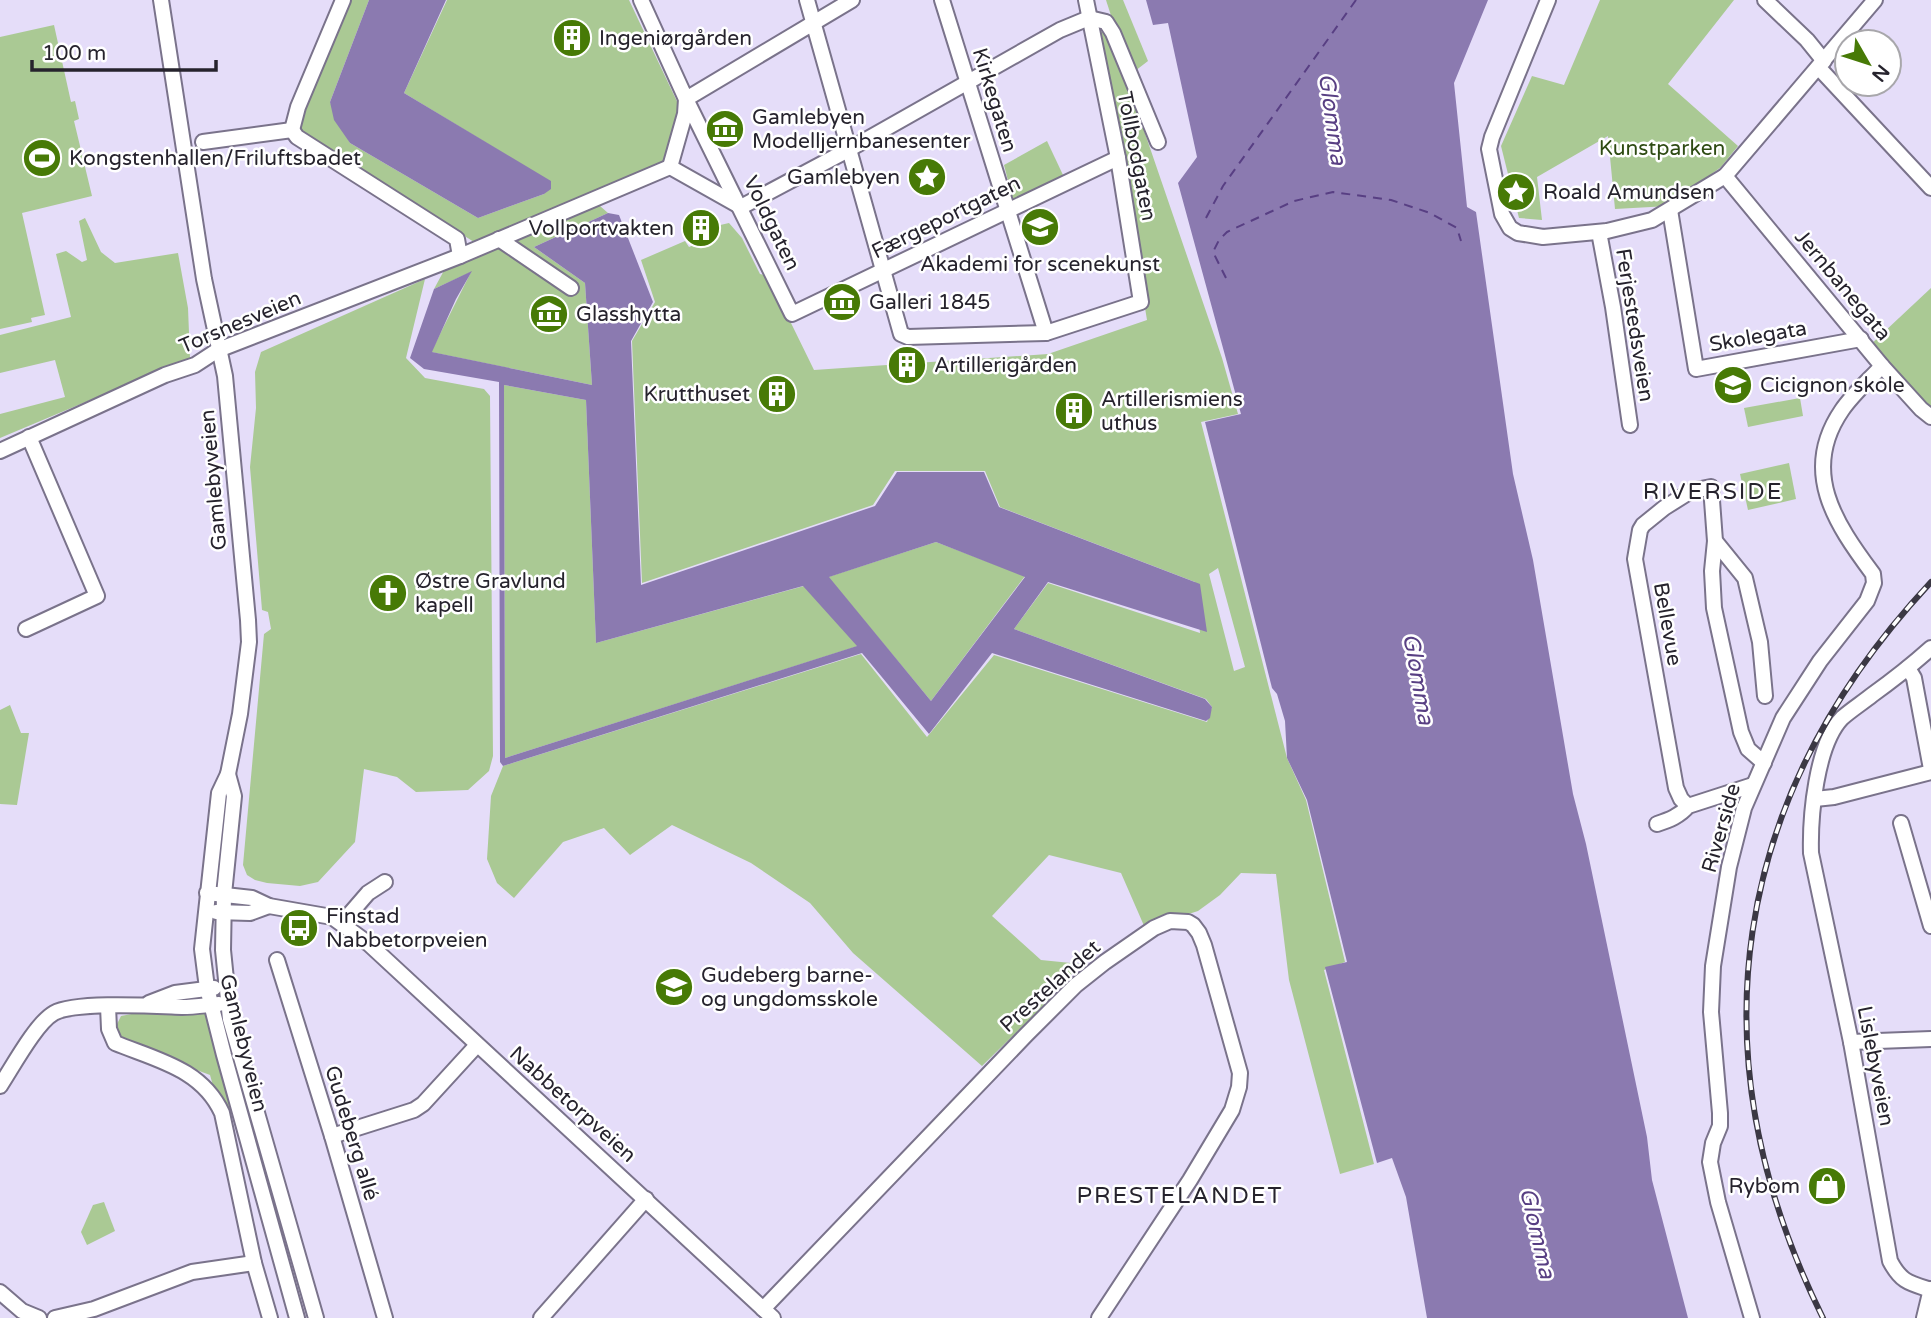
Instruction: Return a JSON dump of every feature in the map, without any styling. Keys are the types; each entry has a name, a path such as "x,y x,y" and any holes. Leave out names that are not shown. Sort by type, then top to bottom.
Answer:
{"street":[{"name":"Gamlebyveien","path":"161,0 204,279 225,376 249,642 240,714 228,774 219,793 202,949 207,988 231,1082 297,1318"},
{"path":"292,130 298,107 343,0"},
{"name":"Voldgaten","path":"641,0 686,99 792,314"},
{"path":"807,0 901,334 908,337 1046,333"},
{"path":"852,0 686,99 685,114 670,167 741,207 1060,30 1089,18 1106,23 1113,33 1158,142"},
{"name":"Kirkegaten","path":"942,0 1046,333"},
{"name":"Tollbodgaten","path":"1046,333 1141,302 1118,158 1086,0"},
{"name":"Ferjestedsveien","path":"1548,0 1489,144 1503,214 1510,228 1525,236 1599,232 1652,220 1725,176 1875,0"},
{"path":"1765,0 1807,40 1822,65 1931,188"},
{"path":"203,142 292,130"},
{"path":"292,130 297,136 457,239 460,256"},
{"name":"Færgeportgaten","path":"792,314 1118,158"},
{"name":"Torsnesveien","path":"0,450 165,375 195,365 218,350 460,256 670,167"},
{"name":"Jernbanegata","path":"1725,176 1882,366 1931,418"},
{"name":"Skolegata","path":"1670,211 1696,369 1861,339"},
{"name":"Ferjestedsveien","path":"1599,232 1630,425"},
{"path":"499,239 571,288"},
{"name":"Riverside","path":"1752,1318 1718,1202 1710,1162 1713,1143 1720,1126 1711,1012 1713,966 1729,867 1744,808 1753,785 1783,718 1820,661 1871,594 1872,574 1835,517 1828,503 1822,475 1826,440 1842,410 1882,366"},
{"path":"26,629 97,596 29,437"},
{"name":"Bellevue","path":"1688,806 1676,789 1636,559 1643,525 1691,491 1712,487 1715,541"},
{"path":"1715,541 1712,571 1714,608 1738,719 1748,749 1763,763"},
{"path":"1715,541 1745,578 1760,642 1765,696"},
{"name":"Lislebyveien","path":"1924,1318 1931,1290 1908,1283 1897,1276 1890,1261 1851,1042 1811,853 1811,831 1822,755 1831,733 1842,718 1931,648"},
{"path":"1815,799 1834,797 1931,771 1914,678 1908,668"},
{"name":"Gamlebyveien","path":"228,774 234,796 224,894 223,950 228,1003 233,1033 316,1318"},
{"path":"1657,824 1671,820 1688,806 1753,785"},
{"path":"1901,823 1931,926"},
{"path":"342,923 368,893 385,882"},
{"name":"Nabbetorpveien","path":"207,893 252,898 269,906 318,914 342,923 369,944 768,1314"},
{"name":"Nabbetorpveien","path":"206,912 250,914 269,906"},
{"name":"Prestelandet","path":"768,1314 1026,1035 1076,985 1154,928 1170,921 1188,922 1199,933 1204,945 1240,1073 1239,1087 1232,1110 1204,1157 1099,1318"},
{"name":"Gudeberg allé","path":"277,960 385,1318"},
{"path":"142,1005 175,993 226,988"},
{"path":"0,1086 42,1023 53,1013 67,1008 142,1005 183,1007 228,1003"},
{"path":"108,1006 109,1029 115,1043 173,1066 201,1082 215,1097 222,1113 254,1263 270,1318"},
{"path":"1851,1042 1931,1039"},
{"path":"332,1136 414,1110 423,1104 477,1045"},
{"path":"541,1318 646,1199"},
{"path":"55,1318 94,1308 192,1272 254,1263"},
{"path":"0,1292 22,1311 39,1318"}],"green space":[{"path":"347,0 369,0 330,102 350,143 478,218 544,194 551,182 404,93 447,0 629,0 682,112 671,163 592,199 608,213 534,247 585,283 592,385 431,352 471,272 434,289 454,252 474,242 306,135 301,129 300,115"},
{"path":"1106,0 1123,0 1148,61 1135,71 1114,25"},
{"name":"Kunstparken","path":"1600,0 1734,0 1668,84 1738,146 1721,167 1669,206 1615,209 1608,136 1537,177 1542,220 1519,218 1501,146 1532,76 1564,85"},
{"name":"Kongstenhallen/Friluftsbadet","path":"54,25 71,102 75,101 79,119 74,121 92,196 22,213 45,315 31,318 32,322 0,329 0,37"},
{"path":"1099,30 1113,40 1222,358 1238,414 1201,422 1287,758 1306,800 1345,962 1324,970 1374,1164 1340,1174 1289,980 1276,874 1241,873 1220,895 1198,911 1145,928 1121,873 1049,855 992,916 1041,960 1081,964 982,1066 853,953 810,903 751,863 672,825 630,855 604,828 563,842 514,898 497,883 487,859 491,796 503,766 861,654 927,737 994,655 1207,722 1212,707 1206,699 1014,629 1048,583 1200,633 1195,582 1000,507 985,471 895,471 873,505 642,583 632,341 655,302 641,260 685,241 689,247 720,234 716,226 729,223 742,238 760,274 768,276 814,370 1048,354 1147,320","holes":["1218,568 1245,667 1234,671 1209,574"]},
{"path":"1047,141 1063,175 1013,200 1004,165"},
{"path":"85,218 101,252 115,263 178,253 188,308 190,358 0,438 0,414 65,397 55,360 0,373 0,335 71,317 56,254 66,251 82,262 87,260 79,221"},
{"path":"425,279 406,358 425,378 484,389 490,396 493,756 489,771 468,790 416,792 397,777 364,769 355,842 318,882 300,886 255,880 247,875 243,865 264,634 271,629 268,612 262,610 250,467 256,408 255,372 261,352"},
{"path":"1931,288 1931,412 1868,347"},
{"path":"504,385 586,400 596,643 804,586 858,646 505,758"},
{"path":"1800,398 1803,416 1748,427 1744,408"},
{"path":"1789,463 1796,499 1748,510 1740,474"},
{"path":"936,542 1025,576 931,701 828,577"},
{"path":"10,705 21,733 29,733 17,805 0,804 0,710"},
{"path":"202,998 231,1109 224,1111 217,1100 210,1075 127,1044 118,1037 116,1026 121,1016"},
{"path":"104,1202 115,1231 87,1245 81,1232 93,1205"}],"water":[{"path":"369,0 446,0 404,93 551,181 551,189 478,218 350,143 334,120 330,102"},
{"name":"Glomma","path":"1146,0 1488,0 1454,83 1467,207 1476,212 1513,474 1533,560 1573,794 1586,844 1647,1137 1652,1180 1688,1318 1427,1318 1406,1197 1392,1158 1377,1163 1325,967 1347,962 1307,800 1287,758 1285,721 1277,694 1272,688 1205,422 1241,414 1178,183 1197,157 1168,23 1153,25"},
{"path":"608,213 619,215 653,302 631,341 641,585 875,506 897,472 984,472 999,507 1200,584 1207,632 1048,582 1014,629 1205,699 1212,707 1210,718 1206,721 992,653 929,734 862,653 503,766 500,762 499,382 424,369 410,358 434,289 472,271 432,352 592,385 585,283 534,247","holes":["504,385 586,400 596,643 803,586 857,646 505,758","936,542 1025,577 931,701 829,577"]}],"ferry route":[{"path":"1206,218 1223,186 1356,0"},
{"path":"1226,278 1213,252 1227,232 1294,201 1333,192 1391,200 1430,213 1457,228 1461,241"}],"railway":[{"path":"1823,1318 1782,1219 1756,1122 1747,1026 1752,932 1774,840 1811,751 1863,665 1931,582"}],"place":[{"name":"Ingeniørgården","path":"572,38"},
{"name":"Gamlebyen Modelljernbanesenter","path":"725,129"},
{"name":"Kongstenhallen/Friluftsbadet","path":"42,158"},
{"name":"Gamlebyen","path":"927,177"},
{"name":"Roald Amundsen","path":"1516,192"},
{"name":"Akademi for scenekunst","path":"1040,227"},
{"name":"Vollportvakten","path":"701,228"},
{"name":"Galleri 1845","path":"842,302"},
{"name":"Glasshytta","path":"549,314"},
{"name":"Artillerigården","path":"907,365"},
{"name":"Cicignon skole","path":"1733,385"},
{"name":"Krutthuset","path":"777,394"},
{"name":"Artillerismiens uthus","path":"1074,411"},
{"name":"Østre Gravlund kapell","path":"388,593"},
{"name":"Finstad Nabbetorpveien","path":"299,928"},
{"name":"Gudeberg barne- og ungdomsskole","path":"674,987"},
{"name":"Rybom","path":"1827,1186"}],"district":[{"name":"RIVERSIDE","path":"1713,491"},
{"name":"PRESTELANDET","path":"1180,1195"}]}
